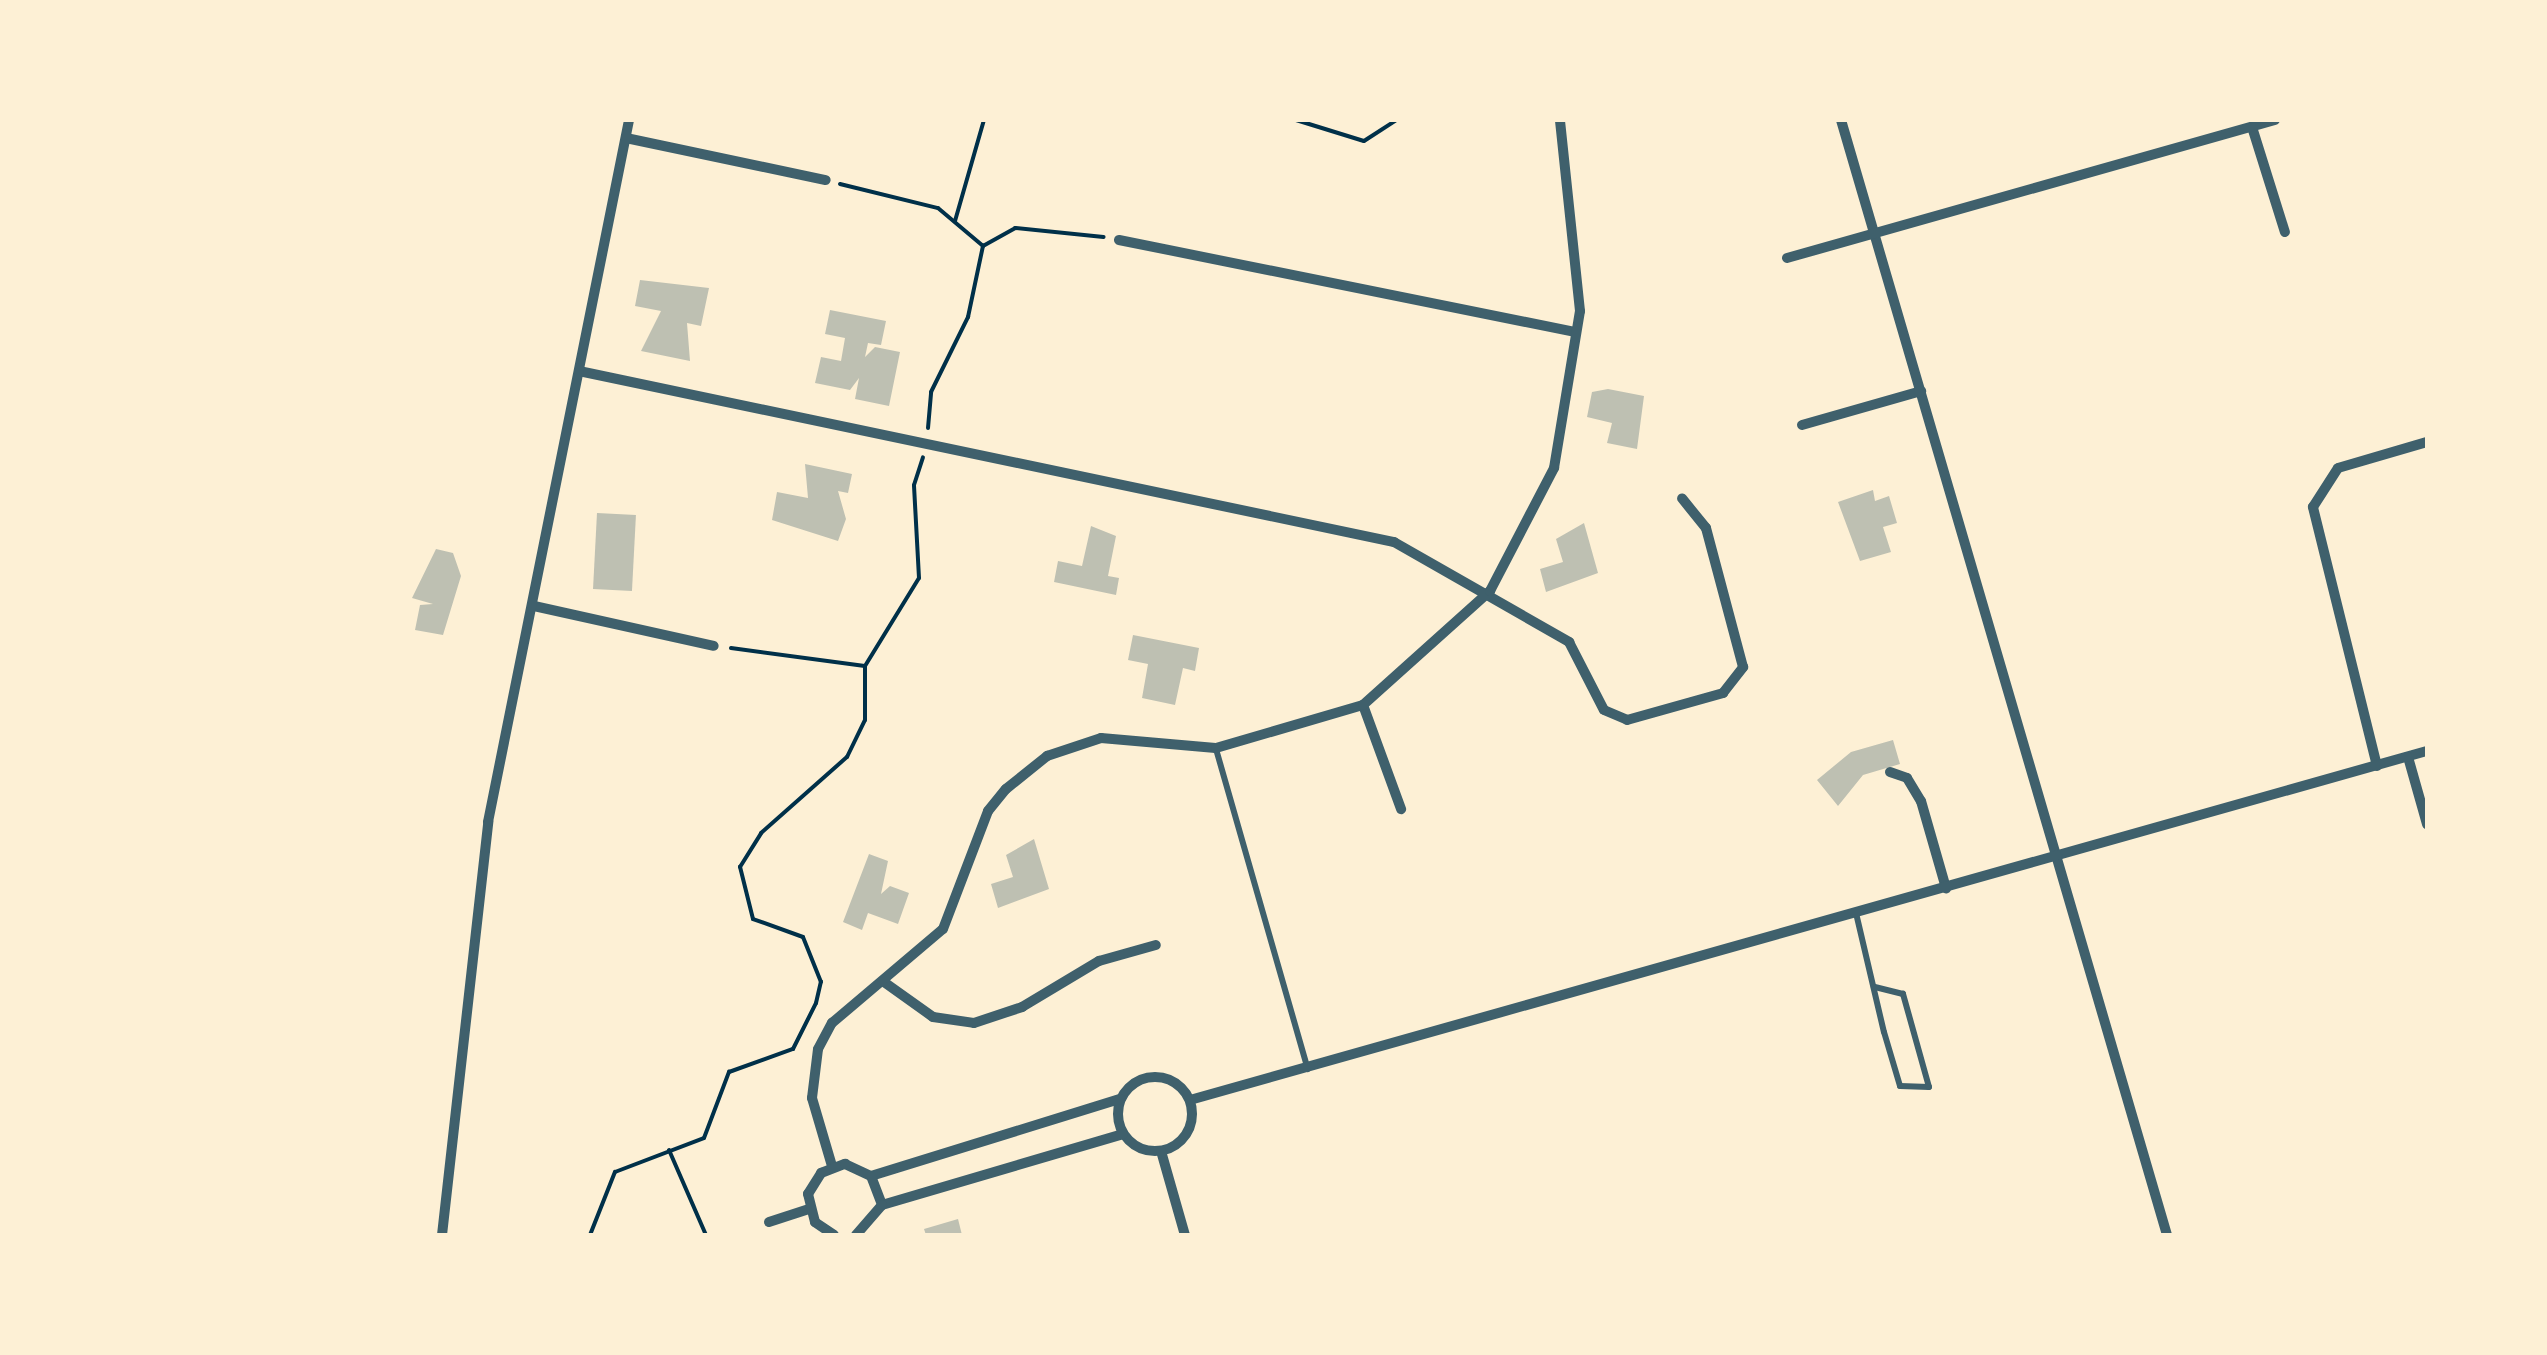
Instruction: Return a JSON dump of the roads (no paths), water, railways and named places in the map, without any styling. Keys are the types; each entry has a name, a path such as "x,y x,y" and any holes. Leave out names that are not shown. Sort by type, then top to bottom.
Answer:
{"street":[{"path":"442,1235 488,822 630,120"},
{"path":"832,1166 812,1098 818,1048 832,1023 942,928 988,811 1047,756 1101,738 1216,748 1363,705 1490,591 1554,468 1576,332 1581,274 1560,120"},
{"path":"1841,120 2167,1235"},
{"path":"1787,258 2275,120"},
{"path":"2252,127 2285,232"},
{"path":"626,138 826,180"},
{"path":"1118,240 1576,332"},
{"path":"579,371 1394,542 1490,591 1569,642 1615,717 1723,693 1743,667 1706,528 1682,498"},
{"path":"1802,425 1921,391"},
{"path":"2377,766 2313,507 2338,468 2427,442"},
{"path":"534,606 714,646"},
{"path":"1363,705 1401,809"},
{"path":"1190,1100 1308,1070 2427,751"},
{"path":"2408,756 2427,824"},
{"path":"1890,772 1908,778 1921,801 1946,888"},
{"path":"884,982 933,1016 974,1023 1022,1007 1099,961 1156,945"},
{"path":"1123,1134 1120,1099 1130,1084 1164,1076 1190,1100 1191,1127 1161,1151"},
{"path":"832,1166 871,1176 1120,1099"},
{"path":"856,1235 882,1205 1123,1134 1161,1151 1185,1235"},
{"path":"808,1209 814,1180 832,1166"},
{"path":"871,1176 882,1205"},
{"path":"768,1222 808,1209"},
{"path":"808,1209 834,1235"}],"lane":[{"path":"1216,748 1308,1070"},
{"path":"1856,912 1874,987 1900,1086 1929,1087 1903,994 1874,987"}]}
